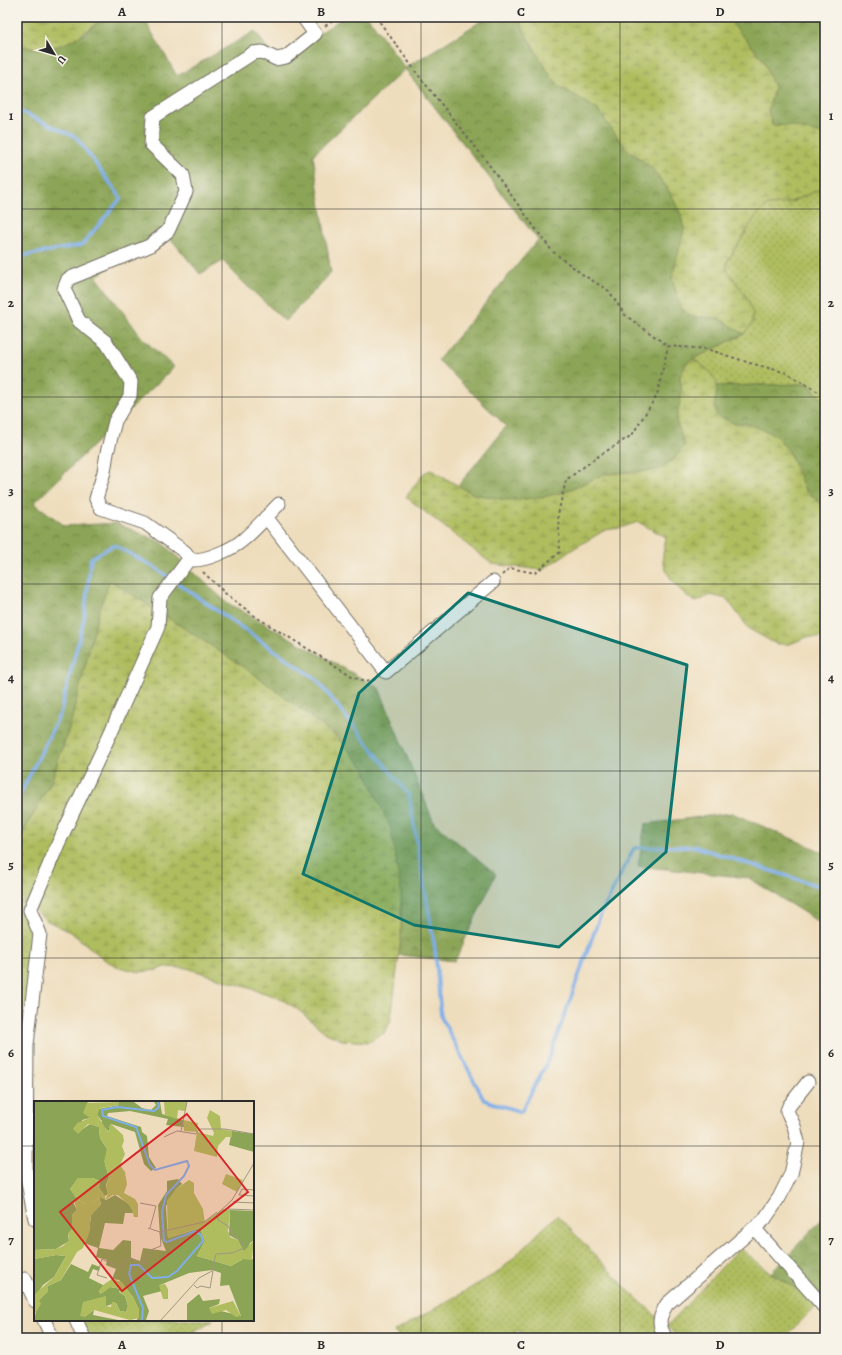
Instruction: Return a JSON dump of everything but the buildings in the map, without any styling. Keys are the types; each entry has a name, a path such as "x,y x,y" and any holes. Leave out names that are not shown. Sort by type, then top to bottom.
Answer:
{"street":[{"path":"188,562 185,552 145,523 101,508 96,499 104,472 115,421 130,396 131,382 106,342 79,321 64,289 68,279 149,246 168,231 186,192 183,175 151,144 153,117 253,53 262,52 276,59 286,57 315,34 303,17"},
{"path":"34,1216 26,1166 27,1045 40,934 30,910 58,844 158,627 160,598 188,562 213,557 243,540 279,504"},
{"path":"266,517 386,672 494,582"},
{"path":"17,1033 27,1045"},
{"path":"666,1338 660,1327 660,1315 667,1304 764,1220 779,1198 791,1174 798,1142 794,1126 787,1111 789,1106 808,1082"},
{"path":"754,1228 825,1308"},
{"path":"17,1288 24,1279 34,1299"},
{"path":"44,1321 52,1336 50,1338"},
{"path":"76,1321 84,1338"}],"path":[{"path":"315,34 337,17"},
{"path":"376,17 419,76 484,158 552,250 582,274 609,291 625,315 668,346 707,349 787,373 825,396"},
{"path":"494,582 510,568 535,573 560,552 558,514 566,480 632,434 657,395 668,346"},
{"path":"188,562 256,617 352,676 365,681 376,679 386,672"}],"highlighted area":[{"path":"468,593 687,665 666,852 559,947 414,925 303,874 359,693"}],"green space":[{"path":"17,17 104,17 84,33 62,45 38,48 17,47"},
{"path":"104,17 143,17 177,76 255,31 277,62 344,17 368,17 405,68 488,17 519,17 525,33 552,78 562,88 597,109 625,147 652,168 668,189 681,214 684,230 672,278 690,316 719,318 744,334 693,359 686,364 680,377 682,393 676,420 685,445 676,457 659,470 605,474 564,492 539,498 506,500 473,494 458,486 506,426 438,360 538,240 405,69 313,155 331,273 285,321 223,261 200,274 166,233 96,276 143,339 174,367 34,503 65,526 116,523 161,542 226,602 379,688 434,823 496,874 455,961 399,955 401,936 401,892 364,768 338,738 254,674 110,580 99,611 71,722 52,780 17,844 17,47 46,48 85,34"},
{"path":"519,17 727,17 764,61 774,88 768,111 772,125 792,126 825,135 825,187 788,203 768,205 755,217 727,262 727,270 747,298 753,314 752,324 744,334 719,318 690,316 680,307 672,278 684,230 681,214 668,189 652,168 625,147 597,109 562,88 552,78 525,33"},
{"path":"727,17 825,17 825,135 792,126 772,125 768,111 774,88 764,62"},
{"path":"825,187 825,403 809,384 717,386 711,373 693,359 744,334 747,298 727,270 727,262 755,217 768,205 788,203"},
{"path":"693,359 709,371 715,379 717,388 715,404 717,416 735,424 745,423 776,435 789,452 805,490 825,507 825,638 807,637 790,644 776,644 749,629 727,599 711,595 696,602 676,585 665,568 663,553 666,537 638,522 620,528 605,530 542,570 492,564 406,497 424,473 431,470 473,494 506,500 539,498 564,492 605,474 659,470 676,457 685,445 676,420 682,393 680,377 686,364"},
{"path":"809,384 825,403 825,507 805,490 789,452 745,423 735,425 717,416 714,407 717,386"},
{"path":"110,580 254,674 338,738 364,768 391,829 401,892 401,937 393,1004 390,1023 384,1033 368,1042 342,1040 326,1033 296,1008 277,997 187,968 164,967 157,970 140,972 118,967 105,960 72,933 46,920 28,904 17,902 17,844 52,780 71,722 99,611"},
{"path":"732,813 825,853 825,926 749,878 638,866 645,824"},
{"path":"17,902 28,904 37,934 19,1102 17,1104"},
{"path":"557,1215 629,1291 667,1326 740,1248 771,1273 820,1302 784,1338 679,1338 667,1327 654,1338 528,1338 518,1330 511,1338 400,1338 394,1332 500,1271"},
{"path":"825,1216 825,1297 820,1302 771,1273"},
{"path":"75,1321 211,1321 183,1338 83,1338"}],"waterway":[{"path":"17,110 76,137 121,198 82,245 17,257"},
{"path":"17,801 60,714 84,619 91,558 114,545 154,567 171,579"},
{"path":"176,582 316,679 409,795 435,949 441,1017 484,1100 521,1112 549,1059 600,916 634,848 693,846 825,888"}]}
